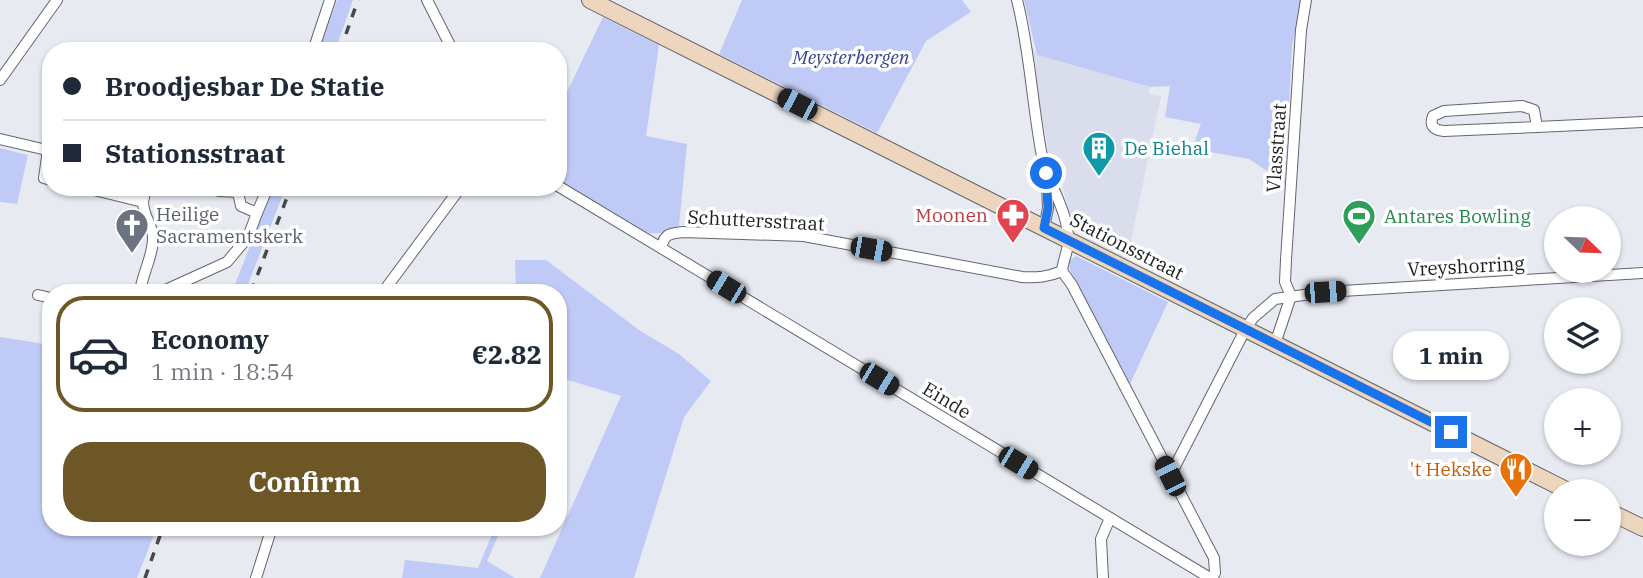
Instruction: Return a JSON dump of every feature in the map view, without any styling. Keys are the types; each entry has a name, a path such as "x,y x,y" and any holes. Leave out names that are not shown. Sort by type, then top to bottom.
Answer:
{"main road":[{"name":"Stationsstraat","path":"590,0 1544,479"},
{"path":"1621,517 1643,528"}],"street":[{"path":"0,80 57,0"},
{"path":"316,42 330,0"},
{"path":"427,0 448,42"},
{"path":"1017,0 1046,173 1048,208 1044,228"},
{"name":"Vlasstraat","path":"1291,296 1285,282 1286,260 1301,30 1306,0"},
{"path":"1537,127 1534,110 1522,106 1444,111 1433,116 1431,121 1432,127 1444,131 1537,127 1643,122"},
{"path":"0,139 42,149"},
{"path":"1046,173 1066,222 1069,240 1062,271 1072,285 1214,558 1214,573 1211,578"},
{"name":"Einde","path":"567,191 1211,578"},
{"path":"119,196 143,202"},
{"path":"142,284 153,245 153,230 146,218 144,196"},
{"path":"243,196 242,206 257,213"},
{"path":"179,284 227,262 248,237 264,196"},
{"path":"389,284 454,196"},
{"name":"Schuttersstraat","path":"662,248 663,239 670,234 804,236 1022,277 1046,277 1062,271"},
{"name":"Vreyshorring","path":"1170,476 1245,330 1253,318 1275,299 1325,292 1643,273"},
{"path":"38,295 42,296"},
{"path":"1275,344 1291,296"},
{"path":"1102,578 1101,539 1110,518"},
{"path":"256,578 269,536"}],"shaded area":[{"path":"1032,47 1037,55 1150,87 1149,94 1161,96 1127,260 1090,242 1070,216 1062,184 1057,181 1051,163"}],"green space":[{"path":"337,0 353,0 338,42 322,42"},
{"name":"Meysterbergen","path":"742,0 962,0 971,12 926,41 877,133 719,54"},
{"path":"1024,0 1302,0 1292,46 1285,183 1249,159 1193,146 1201,124 1165,117 1170,86 1150,87 1037,55"},
{"path":"603,17 659,45 646,136 687,144 679,226 658,233 646,232 567,184 568,90"},
{"path":"0,148 28,155 17,204 0,202"},
{"path":"269,196 282,196 248,284 235,284"},
{"path":"1076,256 1168,302 1130,384 1070,270 1069,261"},
{"path":"515,260 546,260 639,330 679,354 711,381 684,417 634,578 540,578 559,536 567,536 567,517 621,396 567,380 567,284 516,284"},
{"path":"0,337 42,344 42,536 153,536 137,578 0,578"},
{"path":"491,536 498,536 487,561 515,578 402,578 405,560 478,568"}],"railway":[{"path":"343,42 358,0"},
{"path":"254,284 288,196"},
{"path":"145,578 160,536"}],"place":[{"name":"De Biehal","path":"1099,178"},
{"name":"Moonen","path":"1013,245"},
{"name":"Antares Bowling","path":"1359,246"},
{"name":"Heilige Sacramentskerk","path":"132,255"},
{"name":"'t Hekske","path":"1516,499"}],"route":[{"path":"1046,173 1048,208 1044,228 1451,432"}]}
